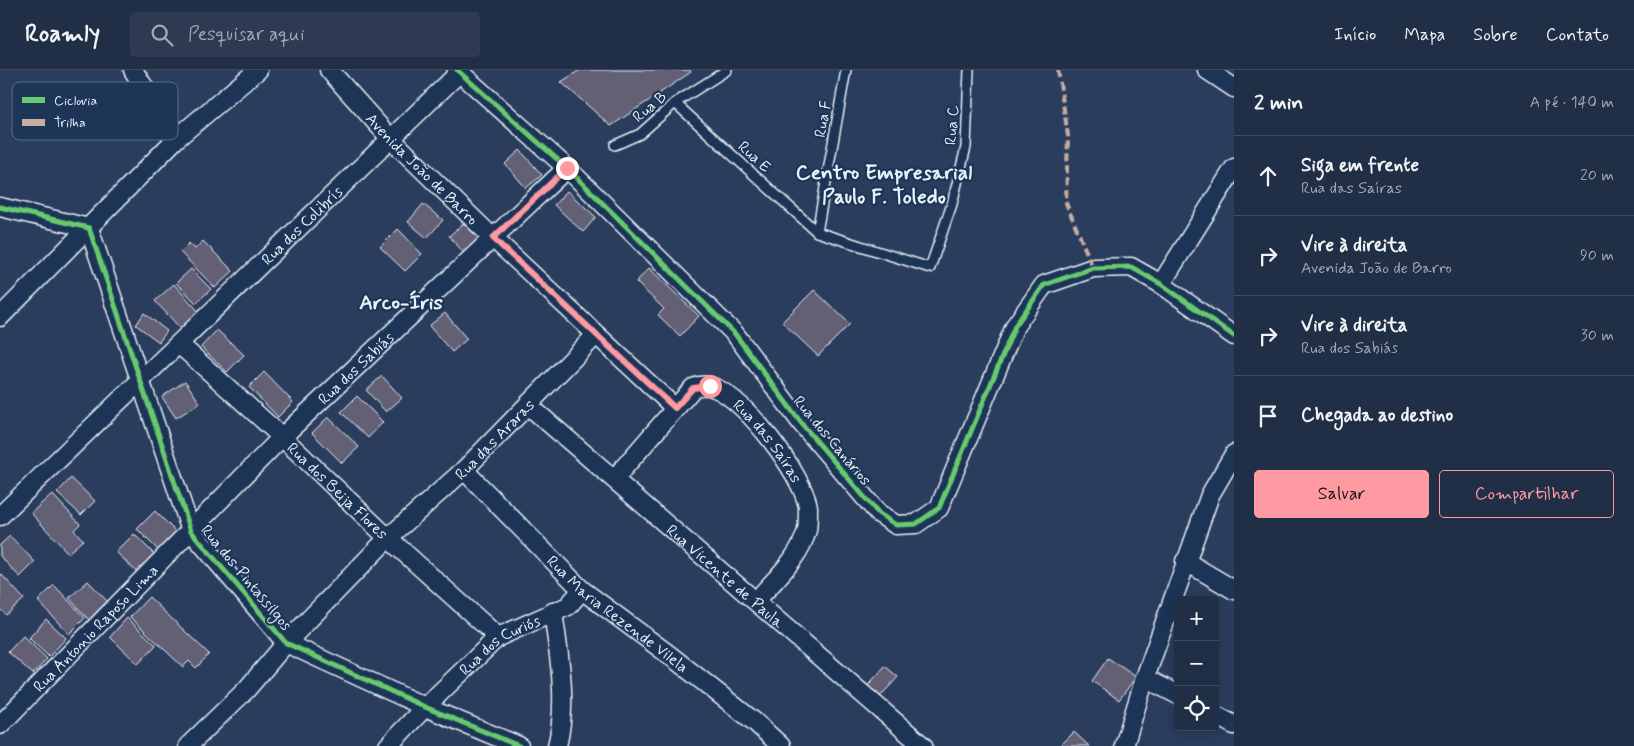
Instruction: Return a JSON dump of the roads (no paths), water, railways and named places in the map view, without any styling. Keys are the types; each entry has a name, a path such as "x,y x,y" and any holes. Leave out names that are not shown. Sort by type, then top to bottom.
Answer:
{"street":[{"path":"133,70 141,82"},
{"path":"178,137 258,70"},
{"name":"Avenida João de Barro","path":"329,70 390,138 493,238 675,408"},
{"path":"1207,70 1234,88"},
{"name":"Rua dos Colibrís","path":"0,516 460,71"},
{"name":"Rua dos Canários","path":"460,71 567,168 735,334 802,424 878,512 896,525 916,524 939,508 1015,326 1044,285 1093,268 1131,267 1162,284 1234,336"},
{"path":"0,317 175,140"},
{"name":"Rua dos Sabiás","path":"191,531 282,438 567,168"},
{"path":"1162,284 1234,168"},
{"path":"0,207 89,228"},
{"name":"Rua dos Pintassilgos","path":"89,228 191,531 286,643 424,708 519,746"},
{"name":"Rua das Araras","path":"188,746 246,690 286,643 388,538 464,470 596,335"},
{"name":"Rua dos Beija Flores","path":"179,344 498,637"},
{"name":"Rua das Saíras","path":"614,479 693,388 710,386 720,390 751,415 768,436 797,480 808,507 807,529 799,551 756,601"},
{"name":"Rua Vicente de Paula","path":"528,405 923,746"},
{"path":"1124,746 1145,678 1210,495 1234,454"},
{"name":"Rua Maria Rezende Vilela","path":"464,470 582,590 672,657 756,723 781,746"},
{"name":"Rua Antonio Raposo Lima","path":"0,725 191,531"},
{"path":"1186,561 1234,590"},
{"name":"Rua dos Curiós","path":"388,746 424,708 498,637 568,606 582,590"},
{"path":"553,612 562,698 561,730 557,746"},
{"path":"1145,678 1174,693"},
{"path":"1219,717 1234,725"}],"lane":[{"name":"Rua B","path":"615,145 640,134 675,103 727,70"},
{"name":"Rua F","path":"817,232 846,70"},
{"name":"Rua C","path":"930,268 952,204 966,147 969,70"},
{"name":"Rua E","path":"675,103 817,232 930,268"}],"district":[{"name":"Centro Empresarial Paulo F. Toledo","path":"884,184"},
{"name":"Arco-Íris","path":"401,302"}]}
